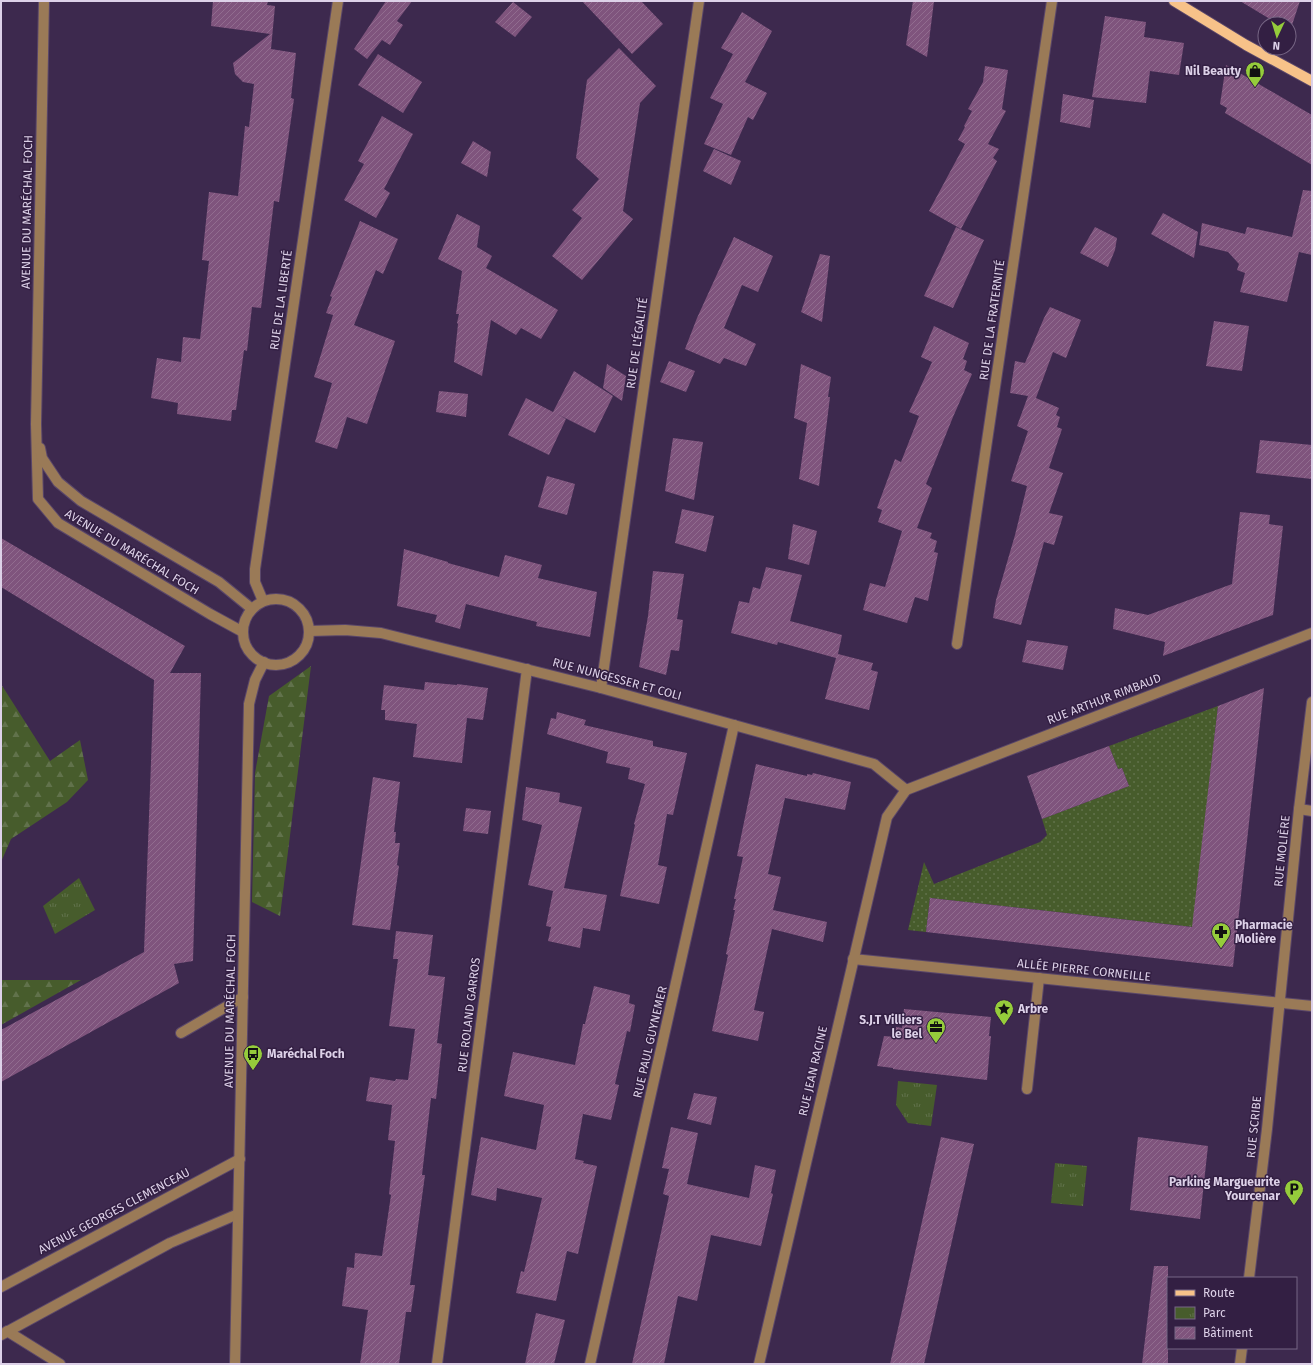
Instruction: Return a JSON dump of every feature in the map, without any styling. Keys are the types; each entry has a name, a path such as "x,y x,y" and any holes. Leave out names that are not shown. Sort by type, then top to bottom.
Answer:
{"main road":[{"path":"1174,1 1246,45 1312,81"}],"street":[{"name":"AVENUE DU MARÉCHAL FOCH","path":"44,1 36,424 38,499 58,523 210,614 243,632"},
{"name":"RUE DE LA LIBERTÉ","path":"263,601 255,582 254,569 338,1"},
{"name":"RUE DE L'ÉGALITÉ","path":"601,688 699,1"},
{"name":"RUE DE LA FRATERNITÉ","path":"958,644 1052,1"},
{"name":"AVENUE DU MARÉCHAL FOCH","path":"36,424 42,458 58,482 81,501 219,582 252,609"},
{"path":"276,599 288,601 299,608 306,619 309,631 306,644 299,655 289,662 276,665 264,662 253,655 245,645 243,632 245,619 252,609 263,601 276,599"},
{"name":"RUE NUNGESSER ET COLI","path":"309,631 345,630 381,632 601,688 874,764 906,790"},
{"name":"RUE ARTHUR RIMBAUD","path":"906,790 1312,633"},
{"name":"AVENUE DU MARÉCHAL FOCH","path":"236,1364 249,704 255,680 264,662"},
{"name":"RUE ROLAND GARROS","path":"437,1364 527,669"},
{"name":"RUE MOLIÈRE","path":"1279,1003 1299,809 1312,702"},
{"name":"RUE PAUL GUYNEMER","path":"590,1364 734,725"},
{"name":"RUE JEAN RACINE","path":"758,1364 887,817 906,790"},
{"path":"1299,809 1312,811"},
{"name":"ALLÉE PIERRE CORNEILLE","path":"853,959 1312,1006"},
{"path":"1027,1089 1039,978"},
{"path":"181,1033 243,997"},
{"name":"RUE SCRIBE","path":"1249,1277 1267,1129 1279,1003"},
{"name":"AVENUE GEORGES CLEMENCEAU","path":"1,1287 240,1159"},
{"path":"4,1333 170,1243 238,1214"},
{"path":"4,1333 60,1364"},
{"path":"1240,1364 1242,1349"}],"green space":[{"path":"311,666 280,916 252,902 255,773 269,696"},
{"path":"1,684 50,761 80,740 88,780 67,802 11,839 1,862"},
{"path":"1218,706 1193,927 930,898 926,932 908,930 924,862 934,884 1040,842 1047,835 1042,819 1129,786 1122,768 1118,769 1109,746"},
{"path":"79,878 95,910 55,934 43,906"},
{"path":"1,980 81,980 1,1025"},
{"path":"898,1081 937,1085 931,1126 908,1123 896,1105"},
{"path":"1055,1163 1087,1166 1083,1206 1051,1203"}],"building":[{"path":"213,1 268,1 267,5 275,6 271,49 296,53 291,98 294,99 279,202 274,201 261,308 252,307 247,351 244,350 236,410 232,410 231,421 177,414 178,403 151,398 157,358 181,362 183,337 200,339 209,261 202,260 209,192 238,196 245,126 249,127 254,84 243,82 235,74 233,63 270,34 211,26"},
{"path":"386,1 412,1 397,21 403,25 390,45 382,40 367,59 354,49"},
{"path":"582,1 641,1 663,24 632,54"},
{"path":"913,1 934,1 927,57 906,45"},
{"path":"1240,1 1300,1 1295,16 1265,16"},
{"path":"513,2 532,17 515,37 495,22"},
{"path":"742,12 772,31 745,82 767,93 753,120 748,117 731,155 704,144 723,104 710,98 733,54 721,48"},
{"path":"1105,16 1146,22 1144,37 1184,43 1179,75 1150,71 1146,103 1092,97"},
{"path":"619,48 656,86 640,103 623,211 633,219 582,280 552,256 582,218 572,210 599,179 576,158 587,80"},
{"path":"378,54 422,82 403,113 358,85"},
{"path":"1226,65 1312,115 1312,165 1225,113 1227,108 1220,104"},
{"path":"985,66 1008,70 1002,109 1006,111 988,144 999,149 993,158 997,161 961,229 929,211 965,144 958,140 972,111 968,109 983,82"},
{"path":"1063,94 1094,100 1090,128 1060,122"},
{"path":"382,116 413,134 384,189 390,193 376,218 344,200 364,164 358,161"},
{"path":"473,141 491,152 487,177 461,163"},
{"path":"714,149 741,161 731,185 703,171"},
{"path":"1303,190 1312,191 1312,255 1299,252 1287,302 1240,292 1245,273 1237,270 1239,264 1228,252 1199,245 1202,223 1245,234 1247,227 1292,237"},
{"path":"1163,213 1198,232 1194,258 1151,234"},
{"path":"457,214 480,226 477,247 492,256 486,268 558,310 541,339 521,328 516,335 491,320 482,376 454,362 459,314 456,314 462,271 438,259"},
{"path":"360,221 398,239 383,274 376,270 354,325 395,341 367,424 347,417 337,449 315,442 332,383 314,377 333,315 326,313 332,297 330,296"},
{"path":"956,227 984,240 953,308 924,296"},
{"path":"1095,227 1117,238 1115,250 1108,267 1080,253"},
{"path":"734,237 773,256 758,292 742,285 724,328 756,344 746,366 724,358 720,364 685,349 697,318"},
{"path":"820,254 830,256 822,322 801,312"},
{"path":"1050,307 1081,320 1066,358 1053,352 1036,398 1059,408 1056,415 1060,417 1057,427 1062,429 1049,468 1063,473 1049,513 1063,516 1054,545 1044,542 1021,625 993,618 996,600 1015,535 1027,486 1011,481 1028,431 1017,426 1028,396 1010,393 1015,361 1025,363"},
{"path":"1214,321 1249,326 1242,371 1206,366"},
{"path":"934,326 969,343 963,359 967,361 964,370 972,374 926,484 932,488 917,528 932,533 930,538 937,541 934,552 938,553 928,601 915,597 907,623 863,610 870,583 885,587 902,531 878,522 882,510 877,508 895,459 901,462 919,416 909,412 932,362 921,357"},
{"path":"669,361 695,371 686,392 660,382"},
{"path":"607,364 626,376 622,401 603,388"},
{"path":"801,364 831,377 819,486 799,479 807,423 794,418"},
{"path":"574,371 613,396 595,433 557,414 566,419 549,455 508,435 526,398 553,412"},
{"path":"439,391 468,394 466,417 436,412"},
{"path":"673,438 703,442 694,500 665,491"},
{"path":"1260,440 1312,445 1312,479 1256,473"},
{"path":"547,476 575,484 567,515 538,507"},
{"path":"682,509 714,516 706,552 675,543"},
{"path":"1240,512 1270,515 1269,524 1283,526 1273,615 1163,656 1165,642 1113,629 1115,608 1148,615 1232,584"},
{"path":"793,524 817,531 809,565 788,559"},
{"path":"1,538 185,646 170,673 201,673 193,961 174,964 179,983 1,1082 1,1030 144,952 154,680 1,587"},
{"path":"404,549 499,577 505,555 542,565 538,578 597,592 590,637 536,626 537,622 466,604 460,629 435,622 437,615 397,606"},
{"path":"766,567 802,575 790,621 842,635 838,654 873,663 871,670 878,672 869,710 825,699 836,658 778,642 777,645 731,633 739,601 749,603 753,587 760,589"},
{"path":"653,571 684,574 677,619 683,620 679,651 671,650 666,675 639,667 648,616"},
{"path":"1027,640 1068,646 1063,670 1022,662"},
{"path":"425,682 488,688 483,720 467,718 462,763 413,757 417,724 385,720 385,710 381,710 384,685 424,690"},
{"path":"1264,688 1233,967 926,932 930,898 1192,927 1218,706"},
{"path":"557,712 586,720 584,725 653,741 653,746 687,753 673,815 667,814 658,865 667,867 659,904 620,896 634,824 645,784 628,779 630,768 606,763 608,752 547,734 551,718 556,719"},
{"path":"1109,746 1118,769 1122,768 1129,786 1042,819 1027,776"},
{"path":"756,764 807,776 807,774 812,775 813,773 851,782 845,810 785,798 768,874 781,877 773,910 827,922 823,942 772,929 754,1010 764,1012 758,1041 712,1031 728,955 726,954 735,910 733,910 736,899 734,899 743,857 737,856"},
{"path":"373,777 400,782 394,832 396,832 395,843 400,843 397,865 399,866 390,930 352,925"},
{"path":"526,787 560,793 559,802 582,807 564,888 607,895 600,931 583,928 580,948 548,941 551,927 546,926 553,891 528,885 542,825 522,820"},
{"path":"466,808 491,811 488,834 463,831"},
{"path":"396,931 433,935 428,975 445,977 437,1043 442,1044 436,1099 431,1098 422,1175 425,1175 410,1285 415,1285 411,1312 406,1312 399,1364 360,1364 368,1310 342,1306 347,1267 354,1268 355,1253 382,1256 391,1195 389,1194 395,1141 388,1140 392,1105 366,1101 370,1077 395,1081 396,1079 408,1080 415,1029 389,1026 398,959 393,959"},
{"path":"594,986 630,995 629,1003 635,1005 630,1032 627,1031 615,1084 619,1085 611,1120 583,1114 575,1159 584,1161 583,1163 597,1166 578,1254 567,1251 556,1301 516,1293 521,1271 524,1272 542,1198 497,1188 496,1201 471,1195 481,1137 536,1150 544,1105 504,1096 513,1052 575,1065 583,1024 585,1024"},
{"name":"S.J.T Villiers le Bel","path":"904,1009 991,1017 989,1036 991,1036 987,1080 877,1066 884,1036 895,1037 896,1027 902,1028"},
{"path":"694,1093 717,1097 711,1125 687,1119"},
{"path":"671,1127 698,1133 687,1184 749,1198 755,1165 776,1170 771,1193 773,1194 761,1246 711,1235 697,1301 678,1296 664,1364 632,1364 669,1196 663,1194 669,1169 662,1168"},
{"path":"941,1137 974,1144 924,1364 890,1364"},
{"path":"1138,1137 1208,1146 1200,1219 1130,1210"},
{"path":"1154,1266 1168,1266 1168,1364 1142,1364"},
{"path":"536,1313 565,1320 554,1364 525,1364"}],"place":[{"name":"Nil Beauty","path":"1255,88"},
{"name":"Pharmacie Molière","path":"1221,949"},
{"name":"Arbre","path":"1004,1026"},
{"name":"S.J.T Villiers le Bel","path":"936,1044"},
{"name":"Maréchal Foch","path":"253,1071"},
{"name":"Parking Margueurite Yourcenar","path":"1294,1206"}]}
